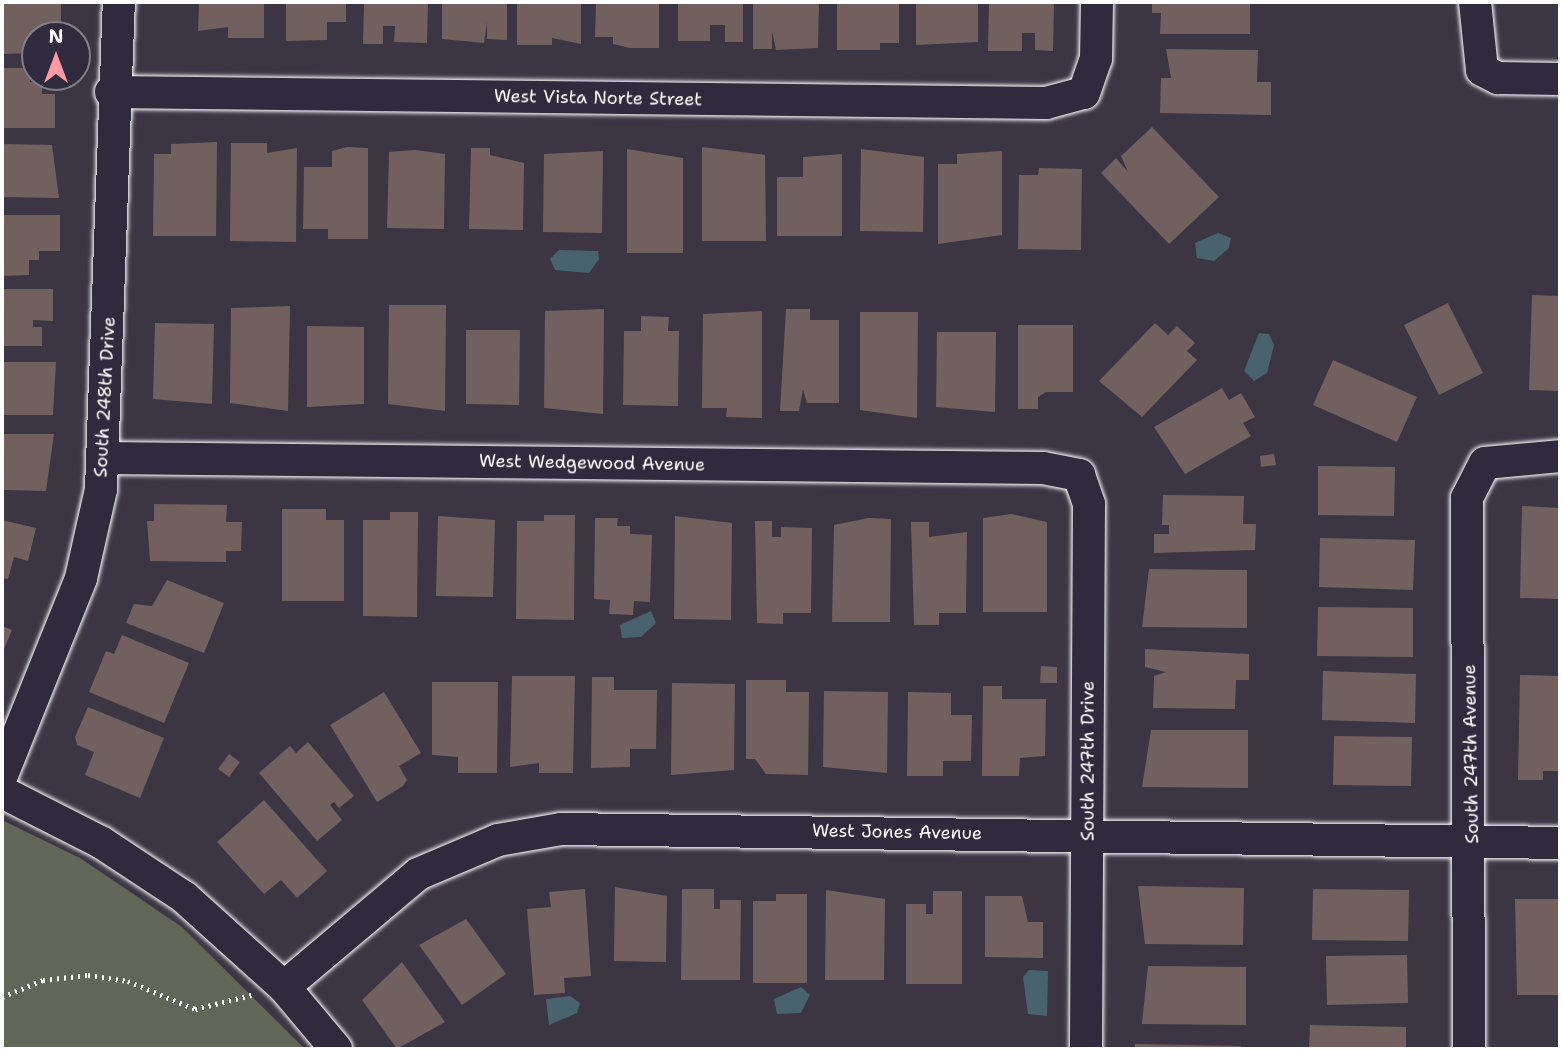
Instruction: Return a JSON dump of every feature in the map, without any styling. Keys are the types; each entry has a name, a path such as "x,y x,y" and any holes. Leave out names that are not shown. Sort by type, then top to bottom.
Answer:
{"street":[{"name":"South 248th Drive","path":"2,775 81,578 105,458 111,92 119,2"},
{"name":"West Vista Norte Street","path":"111,92 1046,103 1084,93 1096,59 1097,2"},
{"path":"1475,2 1482,70 1498,78 1560,79"},
{"name":"South 247th Avenue","path":"1469,1049 1472,843 1467,498 1485,463 1560,456"},
{"name":"West Wedgewood Avenue","path":"105,458 1043,468 1079,475"},
{"name":"South 247th Drive","path":"1079,475 1089,505 1086,1049"},
{"path":"2,792 145,870 269,990 336,1049"},
{"name":"West Jones Avenue","path":"269,990 399,886 465,851 529,833 602,828 1560,843"}],"path":[{"path":"2,997 43,980 88,975 128,981 195,1009 231,1005 269,990"}],"green space":[{"path":"2,820 80,858 182,927 305,1049 2,1049"}],"water":[{"path":"1218,233 1231,238 1229,248 1214,261 1197,258 1195,243"},
{"path":"559,250 598,251 599,259 589,273 555,270 550,259"},
{"path":"1259,333 1269,334 1274,345 1267,373 1254,381 1244,371"},
{"path":"651,611 656,623 641,637 622,638 620,625"},
{"path":"1029,970 1048,971 1047,1016 1028,1014 1023,977"},
{"path":"801,987 810,995 801,1013 777,1014 774,999"},
{"path":"570,996 580,1003 577,1013 549,1025 546,999"}],"building":[{"path":"2,2 61,2 61,21 21,21 21,53 2,54"},
{"path":"199,2 264,2 264,38 228,38 228,27 198,31"},
{"path":"286,2 346,2 346,22 327,22 327,40 286,41"},
{"path":"364,2 428,2 427,43 394,42 395,26 383,26 383,44 363,44"},
{"path":"442,2 507,2 507,40 487,39 487,22 484,43 442,39"},
{"path":"517,2 581,2 581,44 552,38 552,45 517,45"},
{"path":"596,2 659,2 659,48 630,48 613,44 613,37 595,37"},
{"path":"678,2 743,2 743,42 725,42 725,25 710,25 710,41 678,41"},
{"path":"753,2 819,2 818,48 776,50 772,31 772,49 753,49"},
{"path":"837,2 899,2 899,43 880,43 880,50 837,50"},
{"path":"916,2 978,2 978,42 916,45"},
{"path":"989,2 1054,2 1053,51 1035,50 1035,33 1022,33 1022,51 988,51"},
{"path":"1152,2 1250,2 1250,34 1160,34 1161,13 1152,13"},
{"path":"1166,49 1258,50 1257,82 1271,82 1271,115 1160,113 1161,78 1171,78"},
{"path":"2,68 21,68 21,91 55,94 55,128 2,128"},
{"path":"1152,127 1219,197 1169,244 1101,173 1116,158 1128,172 1121,156"},
{"path":"217,142 216,236 153,236 154,154 171,154 171,144"},
{"path":"231,143 267,143 267,153 297,148 296,242 230,241"},
{"path":"2,144 52,145 59,198 2,197"},
{"path":"347,147 368,148 368,239 328,239 328,229 303,229 304,167 332,167 332,151"},
{"path":"702,147 765,155 766,241 702,241"},
{"path":"471,148 490,148 490,155 524,163 523,230 469,229"},
{"path":"627,149 683,158 683,253 627,253"},
{"path":"861,149 924,157 923,232 860,231"},
{"path":"416,150 445,154 444,229 387,228 389,152"},
{"path":"603,151 602,233 543,232 544,154"},
{"path":"1002,151 1002,235 938,244 938,164 957,164 957,154"},
{"path":"842,154 842,236 777,236 777,177 803,177 803,157"},
{"path":"1039,168 1082,169 1081,250 1018,249 1019,175 1038,175"},
{"path":"2,215 60,215 60,251 39,251 39,260 29,260 29,275 2,276"},
{"path":"2,289 53,289 53,321 33,320 33,327 42,327 42,346 2,346"},
{"path":"1532,295 1560,296 1560,391 1529,390"},
{"path":"1448,303 1483,373 1439,395 1404,325"},
{"path":"389,305 446,305 445,411 388,404"},
{"path":"290,306 288,411 230,403 231,308"},
{"path":"604,309 603,414 544,408 545,311"},
{"path":"786,309 810,309 810,320 839,320 839,403 807,403 803,389 799,411 780,411"},
{"path":"762,311 762,418 726,417 727,408 702,408 703,314"},
{"path":"860,312 918,312 917,418 860,410"},
{"path":"641,316 669,317 668,331 679,331 678,406 623,405 624,331 641,331"},
{"path":"155,323 214,324 212,404 153,399"},
{"path":"1155,323 1168,335 1177,326 1195,343 1187,351 1197,360 1142,417 1099,381"},
{"path":"1018,325 1073,325 1073,392 1046,392 1038,397 1038,409 1018,409"},
{"path":"307,326 364,327 364,404 307,407"},
{"path":"466,330 520,330 519,405 466,404"},
{"path":"937,332 996,332 995,412 936,407"},
{"path":"1333,360 1417,397 1397,442 1313,405"},
{"path":"2,362 56,362 53,415 2,415"},
{"path":"1222,388 1229,400 1241,393 1255,417 1243,423 1251,436 1185,474 1154,427"},
{"path":"2,434 54,434 46,491 2,490"},
{"path":"1274,454 1276,465 1261,467 1260,456"},
{"path":"1318,466 1395,467 1394,516 1318,515"},
{"path":"1163,495 1244,496 1243,524 1256,524 1255,550 1154,553 1154,534 1169,534 1169,525 1162,525"},
{"path":"154,504 227,505 226,522 242,522 241,551 226,551 226,562 150,561 147,521 154,521"},
{"path":"1522,506 1560,508 1560,599 1520,598"},
{"path":"282,509 326,509 326,520 344,520 344,601 282,601"},
{"path":"390,512 418,512 417,617 363,616 363,520 390,520"},
{"path":"1011,514 1047,522 1047,612 983,612 983,518"},
{"path":"544,515 575,515 574,620 516,619 517,521 544,521"},
{"path":"438,516 495,520 493,597 436,596"},
{"path":"675,516 732,523 731,620 674,619"},
{"path":"595,518 618,518 617,526 630,526 630,534 652,535 650,602 634,601 633,615 609,614 610,600 594,599"},
{"path":"868,518 891,519 890,622 832,622 834,525"},
{"path":"2,520 36,528 28,561 14,557 8,579 2,578"},
{"path":"755,521 772,521 772,537 781,537 781,527 812,528 811,613 783,613 783,624 757,623"},
{"path":"911,522 929,522 929,537 967,532 966,613 939,613 939,625 914,625"},
{"path":"1320,538 1415,540 1413,590 1319,587"},
{"path":"1149,569 1247,570 1247,628 1142,627"},
{"path":"167,580 224,603 204,653 126,623 134,604 152,606"},
{"path":"1318,607 1413,608 1413,657 1317,656"},
{"path":"2,626 12,630 2,654"},
{"path":"122,635 189,663 164,723 89,692 106,651 114,654"},
{"path":"1145,649 1249,654 1249,680 1236,680 1235,709 1153,708 1154,676 1166,672 1145,667"},
{"path":"1041,666 1057,667 1057,683 1040,683"},
{"path":"1323,671 1416,674 1415,723 1322,720"},
{"path":"1520,675 1560,676 1560,771 1543,771 1543,780 1518,780"},
{"path":"512,676 575,676 573,773 539,773 539,763 510,767"},
{"path":"592,677 614,677 614,690 657,690 656,749 630,749 630,767 591,768"},
{"path":"746,680 786,680 786,692 809,692 808,775 766,774 755,759 746,759"},
{"path":"432,682 498,682 497,773 458,773 458,757 432,755"},
{"path":"672,683 735,684 734,770 671,775"},
{"path":"983,686 1002,686 1002,699 1046,699 1045,756 1020,758 1019,776 982,776"},
{"path":"824,691 888,692 887,773 823,767"},
{"path":"384,692 421,753 399,766 407,780 403,786 377,802 330,725"},
{"path":"908,692 951,693 951,715 972,715 971,761 943,761 943,776 907,776"},
{"path":"88,707 164,738 140,798 85,775 94,752 77,745 75,737"},
{"path":"1151,730 1248,730 1248,788 1142,787"},
{"path":"1334,736 1412,737 1411,786 1333,785"},
{"path":"308,742 354,796 339,808 334,802 330,805 342,820 317,841 259,773 290,746 296,753"},
{"path":"229,754 240,762 229,777 218,769"},
{"path":"264,800 327,871 297,898 281,880 264,894 217,842"},
{"path":"1138,886 1244,888 1243,945 1145,944"},
{"path":"615,887 667,896 666,962 614,961"},
{"path":"585,889 591,976 564,978 565,993 534,995 527,909 551,907 549,892"},
{"path":"682,889 714,889 714,909 720,909 720,900 741,900 740,980 681,980"},
{"path":"1313,889 1409,890 1408,941 1312,940"},
{"path":"826,890 885,899 884,980 825,980"},
{"path":"933,891 962,891 962,984 906,984 906,904 926,904 926,914 933,914"},
{"path":"776,894 807,894 807,983 753,983 753,901 776,901"},
{"path":"985,896 1022,896 1028,922 1043,922 1043,958 985,957"},
{"path":"1515,899 1560,899 1560,995 1517,995"},
{"path":"466,919 506,974 462,1005 419,945"},
{"path":"1407,955 1408,1003 1327,1005 1326,956"},
{"path":"402,962 445,1022 397,1049 362,1000"},
{"path":"1148,966 1246,967 1246,1025 1142,1024"},
{"path":"1310,1025 1406,1027 1406,1049 1309,1049"},
{"path":"1135,1044 1241,1046 1240,1049 1135,1049"}]}
